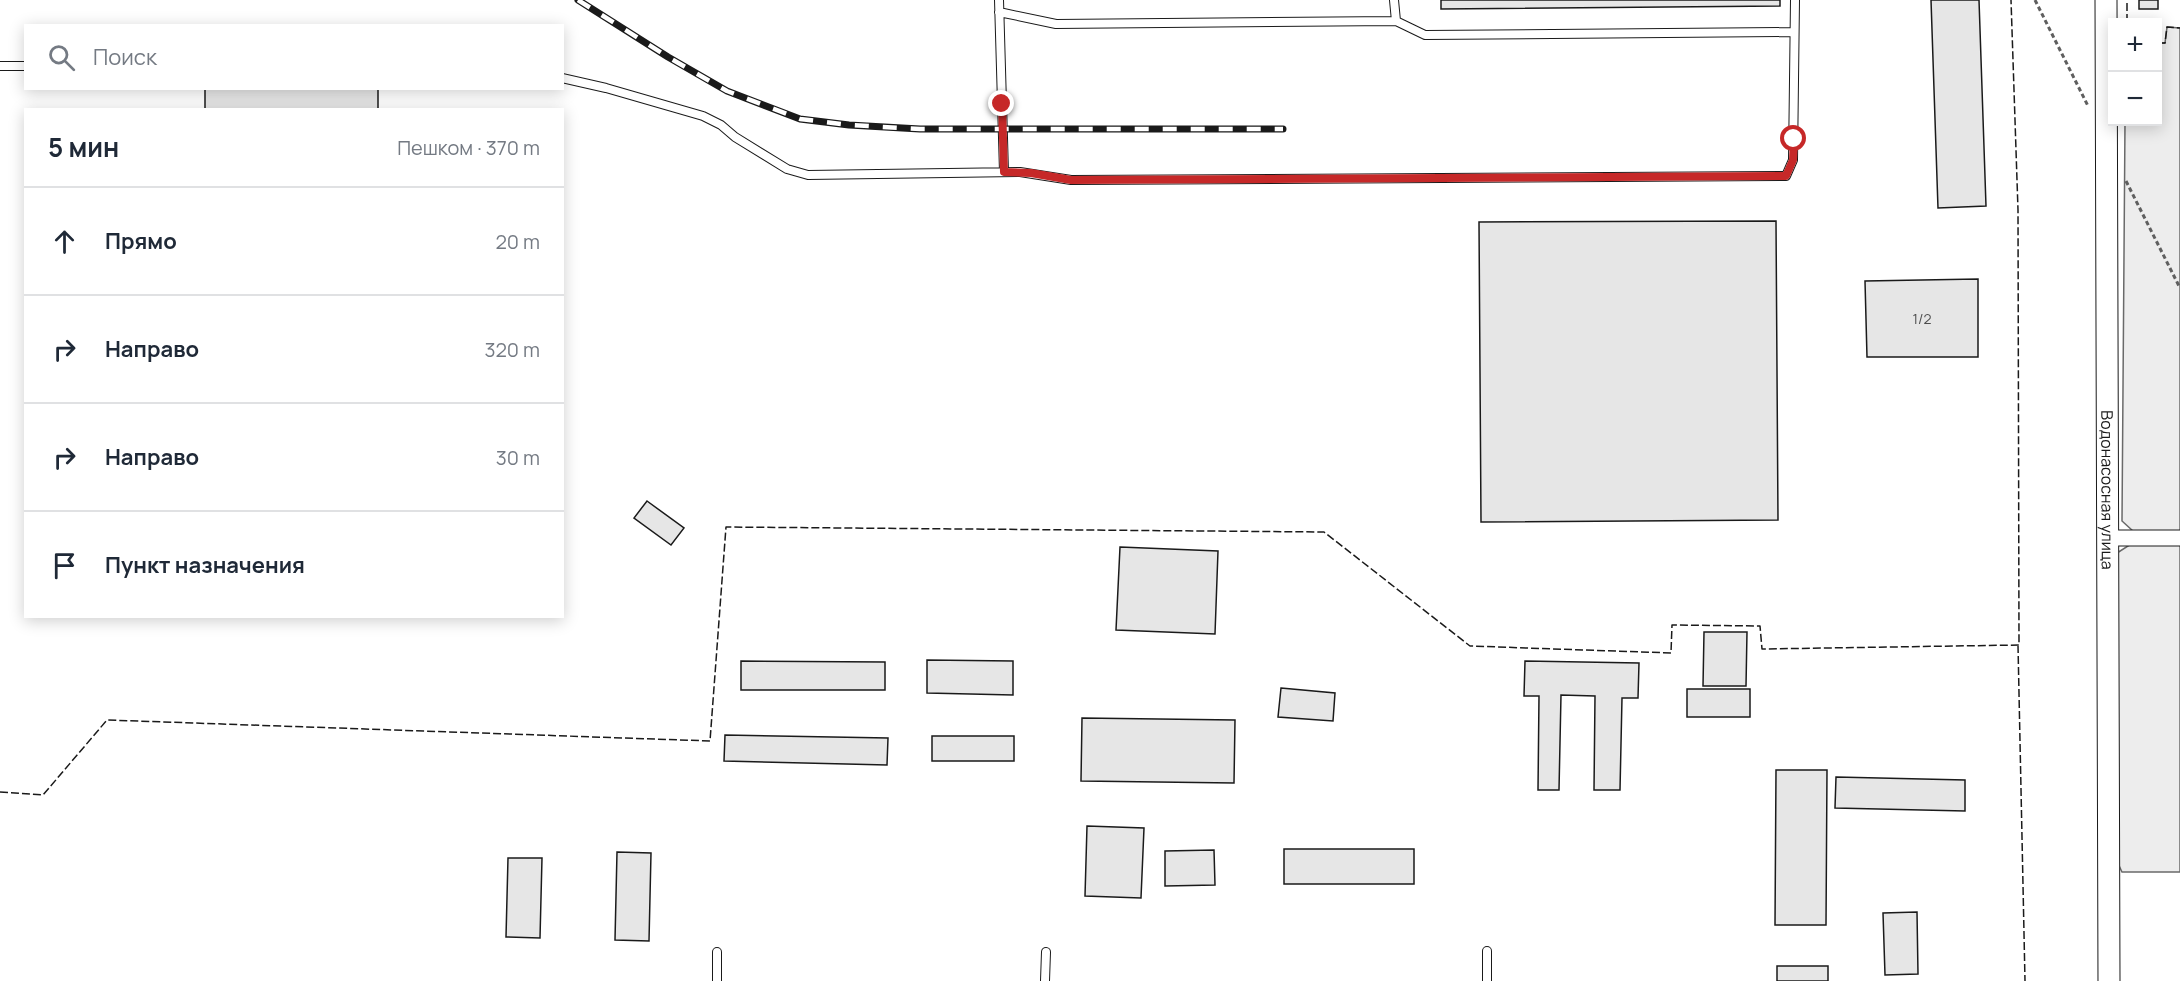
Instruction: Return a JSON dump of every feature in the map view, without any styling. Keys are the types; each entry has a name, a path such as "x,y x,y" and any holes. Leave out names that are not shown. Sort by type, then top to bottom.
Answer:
{"street":[{"name":"Водонасосная улица","path":"2106,0 2109,981"},
{"path":"2108,538 2180,538"}],"lane":[{"path":"999,0 1004,172"},
{"path":"1394,0 1395,21"},
{"path":"564,78 606,87 703,116 721,125 735,137 787,170 808,176 1004,172 1031,173 1071,180 1786,176 1793,160 1795,0"},
{"path":"999,12 1056,24 1395,21 1425,35 1794,32"},
{"path":"0,66 24,66"},
{"path":"1045,981 1046,951"},
{"path":"1487,951 1487,981"},
{"path":"717,952 717,981"}],"shaded area":[{"path":"2167,27 2180,28 2180,531 2133,531 2122,521 2125,126 2162,126 2162,43 2165,43"},
{"path":"2131,544 2180,545 2180,872 2122,872 2116,859 2117,553"}],"building":[{"path":"1441,0 1780,0 1780,6 1441,9"},
{"path":"1931,0 1979,0 1986,206 1938,208"},
{"path":"2139,0 2158,0 2158,9 2139,9"},
{"path":"205,90 378,90 378,108 205,108"},
{"path":"1776,221 1778,520 1481,522 1479,222"},
{"path":"1978,279 1978,357 1867,357 1865,281"},
{"path":"647,501 684,528 671,545 634,518"},
{"path":"1120,547 1218,551 1215,634 1116,630"},
{"path":"1704,632 1747,632 1746,686 1703,686"},
{"path":"927,660 1013,661 1013,695 927,693"},
{"path":"741,661 885,662 885,690 741,690"},
{"path":"1525,661 1639,663 1638,698 1622,698 1620,790 1594,790 1595,696 1561,695 1559,790 1538,790 1539,696 1524,696"},
{"path":"1281,688 1335,693 1333,721 1278,717"},
{"path":"1687,689 1750,689 1750,717 1687,717"},
{"path":"1082,718 1235,720 1234,783 1081,781"},
{"path":"725,735 888,738 887,765 724,761"},
{"path":"932,736 1014,736 1014,761 932,761"},
{"path":"1776,770 1827,770 1826,925 1775,925"},
{"path":"1836,777 1965,780 1965,811 1835,808"},
{"path":"1087,826 1144,828 1141,898 1085,896"},
{"path":"1284,849 1414,849 1414,884 1284,884"},
{"path":"1214,850 1215,885 1165,886 1165,851"},
{"path":"617,852 651,853 649,941 615,940"},
{"path":"508,858 542,858 540,938 506,937"},
{"path":"1917,912 1918,974 1885,975 1883,913"},
{"path":"1777,966 1828,966 1828,981 1777,981"}],"railway":[{"path":"578,0 727,91 800,119 849,125 920,129 1283,129"}],"fence":[{"path":"0,792 43,795 107,720 710,741 726,527 1324,532 1470,646 1671,653 1672,625 1760,626 1762,649 2019,645 2018,210 2011,0"},
{"path":"2127,0 2127,18"},
{"path":"2162,43 2165,43 2167,27 2180,28"},
{"path":"2018,645 2025,981"}],"route":[{"path":"1002,104 1004,172 1039,174 1061,180 1786,176 1793,160 1794,139"}]}
